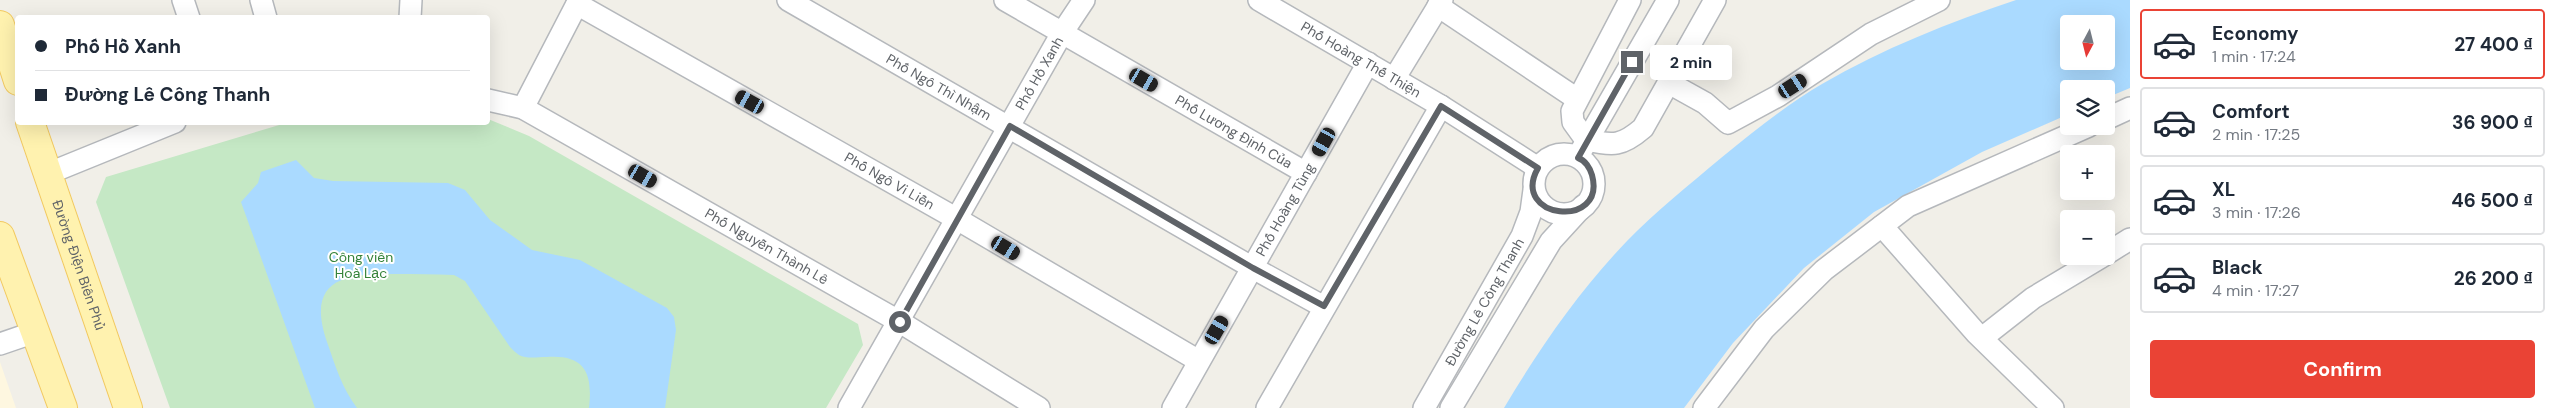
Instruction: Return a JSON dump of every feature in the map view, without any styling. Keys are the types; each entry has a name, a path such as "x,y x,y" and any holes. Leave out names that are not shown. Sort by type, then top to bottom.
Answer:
{"main road":[{"path":"0,26 15,72"},
{"name":"Đường Điện Biên Phủ","path":"31,125 128,408"},
{"path":"0,236 63,408"}],"street":[{"path":"183,0 188,15"},
{"path":"261,0 265,15"},
{"path":"410,15 411,0"},
{"name":"Phố Ngô Thì Nhậm","path":"788,0 1010,126 1253,268 1324,306"},
{"name":"Phố Lương Định Của","path":"1005,0 1306,173"},
{"name":"Phố Hồ Xanh","path":"849,408 900,322 1062,33 1084,0"},
{"name":"Phố Hoàng Thế Thiện","path":"1259,0 1441,106 1538,168"},
{"path":"1630,0 1572,111 1573,122 1582,149 1582,159 1591,171 1593,180 1590,198 1574,212 1554,212 1545,207 1534,190 1534,179 1538,168 1550,157 1560,154 1582,149 1603,144 1627,141 1643,128 1715,0"},
{"path":"1582,149 1668,0"},
{"path":"1669,83 1705,104 1728,123 1778,96 1871,34 1939,0"},
{"path":"523,108 578,2"},
{"name":"Phố Ngô Vi Liễn","path":"578,2 957,219 1200,361"},
{"path":"1394,79 1440,3 1577,99"},
{"name":"Phố Hoàng Tùng","path":"1173,408 1368,63"},
{"name":"Phố Nguyễn Thành Lê","path":"490,100 523,108 900,322 1029,406"},
{"path":"1267,408 1324,306 1441,106"},
{"path":"2115,115 2130,108"},
{"path":"47,174 168,125"},
{"path":"1704,408 1764,329 1824,270 1908,206 2069,135"},
{"name":"Đường Lê Công Thanh","path":"1424,408 1522,236 1531,212 1534,190"},
{"name":"Đường Lê Công Thanh","path":"1451,408 1551,241 1583,206"},
{"path":"1882,226 1982,338 2053,408"},
{"path":"2115,249 2130,239"},
{"path":"1982,338 2034,298 2088,265"},
{"path":"0,344 36,332"}],"shaded area":[{"path":"0,362 16,408 0,408"}],"green space":[{"name":"Công viên Hoà Lạc","path":"490,120 529,136 858,324 863,345 826,408 170,408 96,202 106,177 279,125 490,125"}],"water":[{"path":"2016,0 2130,0 2130,88 2115,94 2115,80 2060,80 2060,118 1982,152 1874,212 1804,268 1733,343 1684,408 1504,408 1531,364 1592,280 1627,241 1673,198 1758,129 1822,84 1868,59 1941,27"},
{"path":"296,160 314,178 333,181 448,183 465,190 490,220 532,250 580,260 667,308 674,317 676,330 665,408 589,408 589,385 584,368 570,359 529,357 518,354 510,347 465,281 454,275 378,274 346,278 334,284 326,292 321,304 322,321 327,342 343,384 357,408 315,408 241,202 258,183 261,172"}],"route":[{"path":"900,322 1010,126 1253,268 1324,306 1441,106 1538,168 1534,179 1534,190 1538,199 1545,207 1554,212 1574,212 1590,198 1593,190 1591,171 1582,159 1578,158 1586,140 1632,62"}]}
